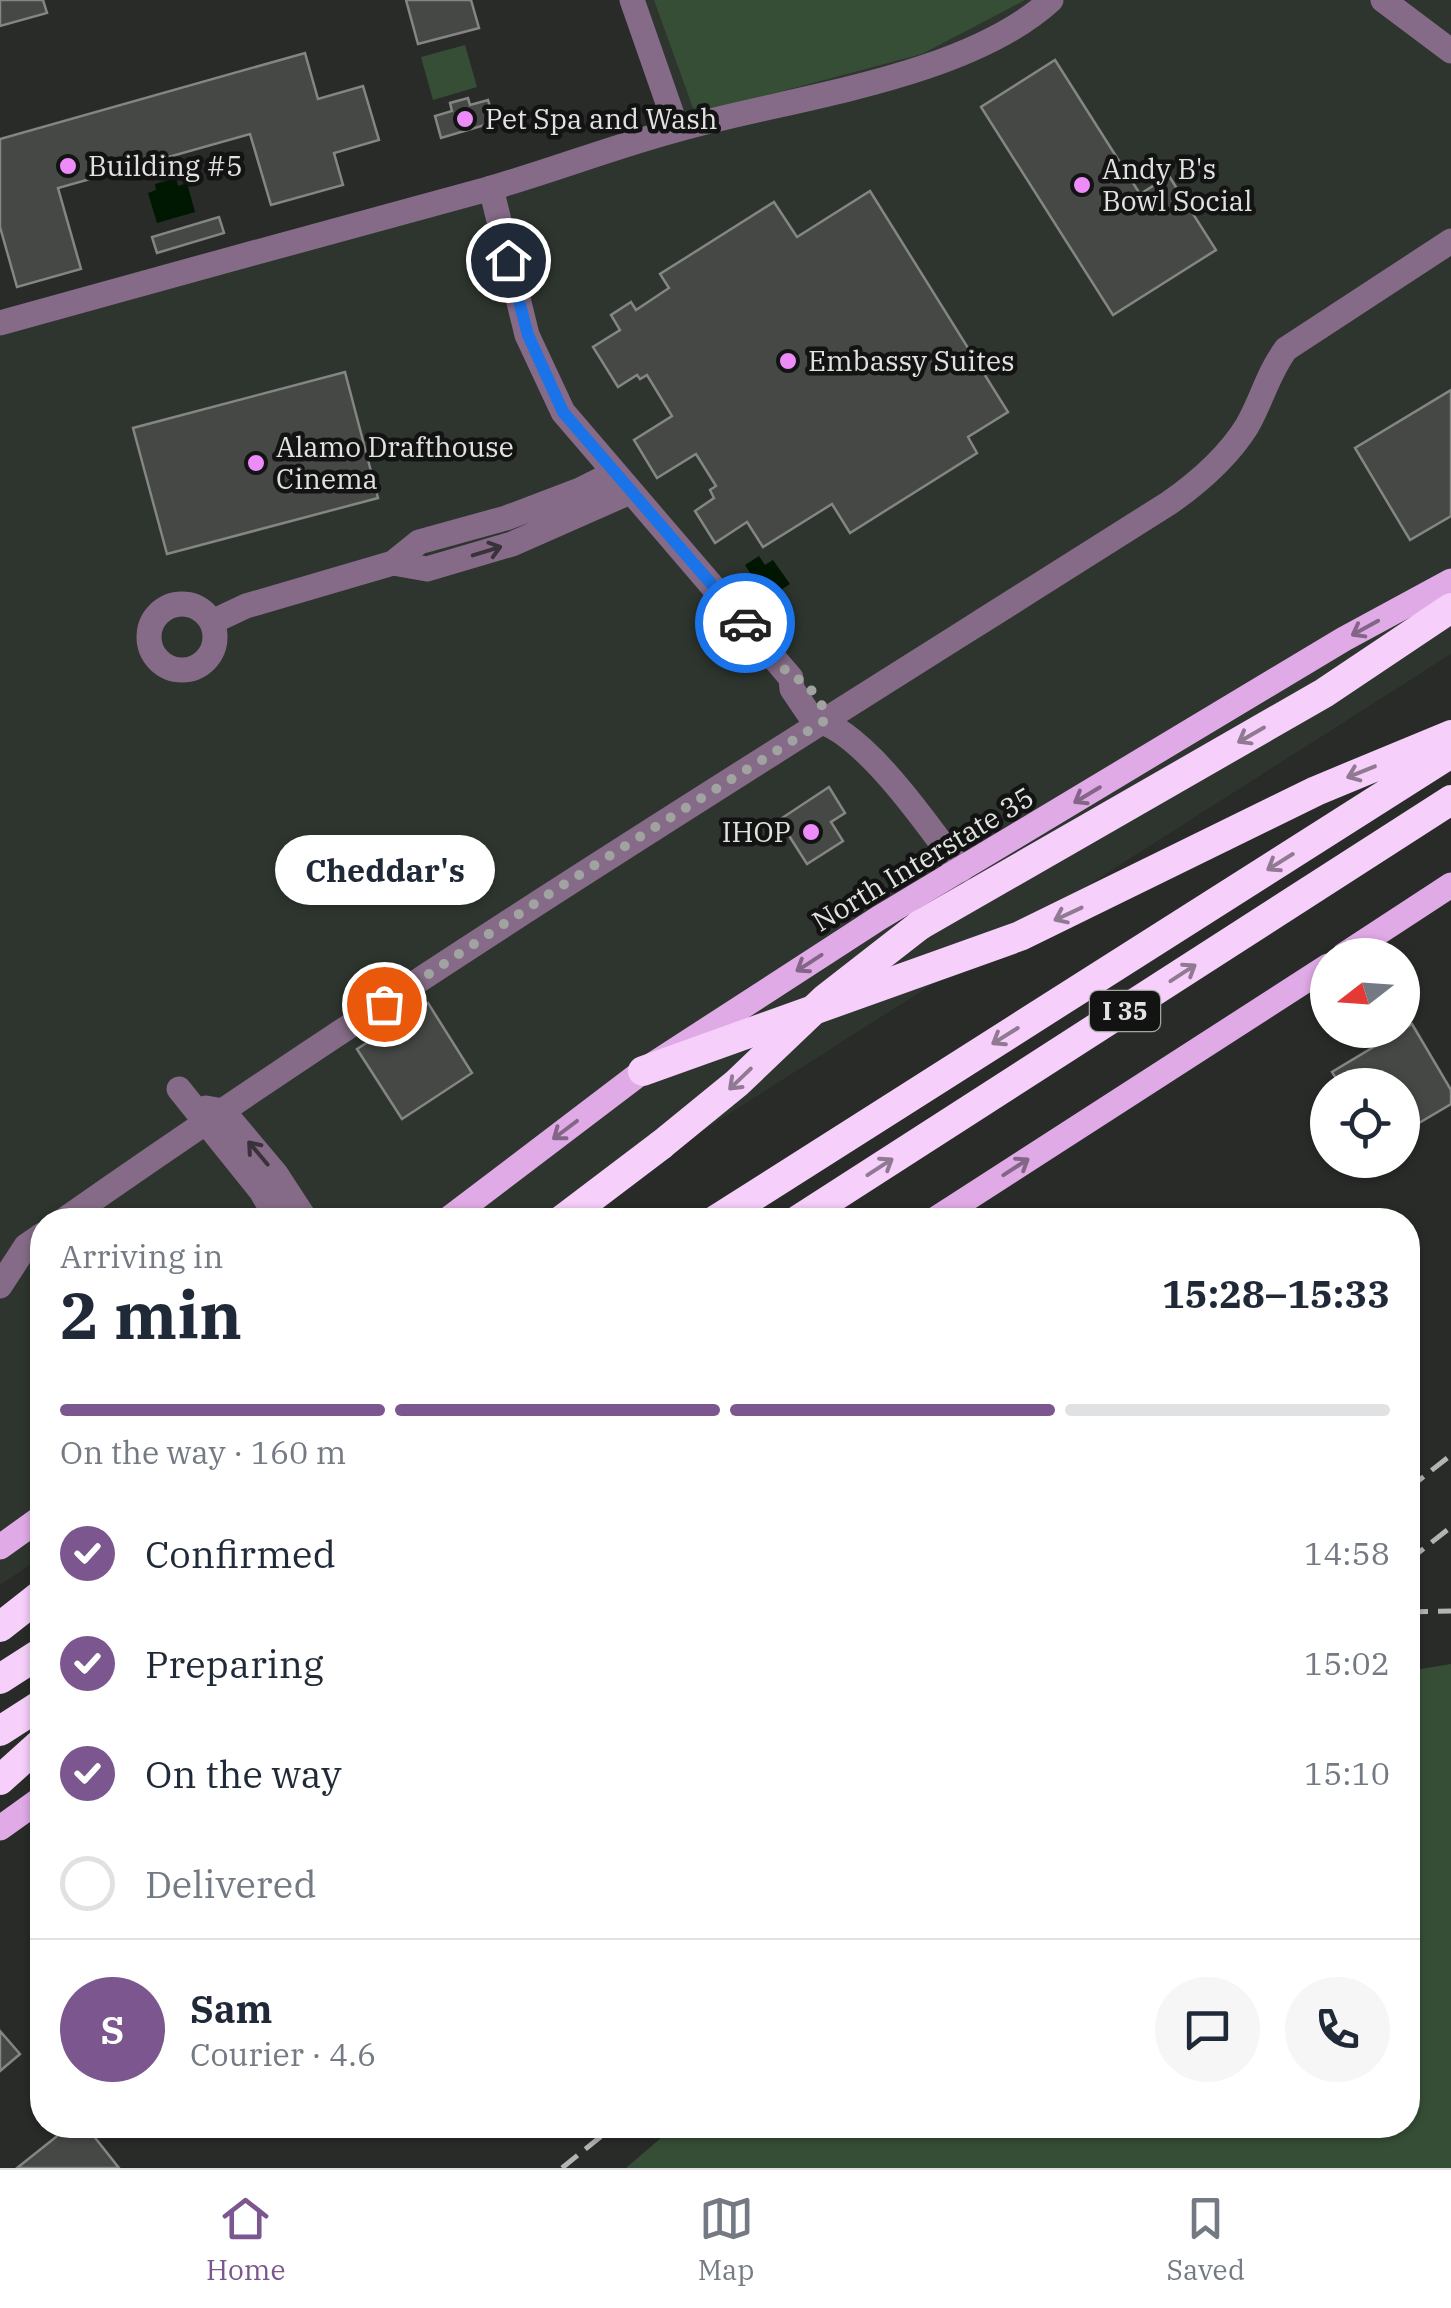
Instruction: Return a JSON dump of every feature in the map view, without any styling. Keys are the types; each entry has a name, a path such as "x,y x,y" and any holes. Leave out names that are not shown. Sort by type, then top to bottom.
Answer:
{"highway":[{"path":"578,1208 737,1083 825,998 920,925 1324,693 1451,608"},
{"path":"643,1071 1020,936 1316,791 1451,735"},
{"name":"I 35","path":"735,1208 1451,753"},
{"name":"I 35","path":"817,1208 1451,800"},
{"path":"0,1627 30,1603"},
{"path":"0,1679 30,1660"},
{"path":"0,1731 30,1712"},
{"path":"0,1780 30,1753"}],"main road":[{"name":"North Interstate 35","path":"463,1208 643,1071 880,918 1344,640 1451,581"},
{"path":"1370,938 1451,885"},
{"path":"953,1208 1310,978"},
{"path":"0,1547 30,1526"},
{"path":"0,1828 30,1807"}],"street":[{"path":"632,0 677,129"},
{"path":"0,322 491,188 677,129 846,88 969,51 1051,0"},
{"path":"1382,0 1451,51"},
{"path":"491,188 528,335 563,412 792,678 792,689 812,720 824,721 894,781 961,870"},
{"path":"79,1208 200,1108 552,892 1198,482 1246,426 1270,370 1286,349 1451,241"},
{"path":"212,622 246,606 393,564 427,569 512,544 622,483"},
{"path":"181,604 200,609 212,622 214,642 207,658 190,669 164,674 142,629 162,610 181,604"},
{"path":"200,1108 271,1208"},
{"path":"200,1108 276,1174 298,1208"},
{"path":"0,1286 30,1243"}],"shaded area":[{"path":"634,0 1451,0 1451,654 581,1208 30,1208 30,1565 0,1585 0,321 679,131"},
{"path":"654,0 1025,0 922,54 711,110 693,108"},
{"path":"465,45 477,87 433,100 421,57"},
{"path":"176,178 178,186 187,183 195,212 157,223 148,193 156,190 155,184"},
{"path":"759,556 765,565 773,560 790,584 767,599 745,565"},
{"path":"1451,1664 1451,2168 626,2168 661,2138 1420,2138 1420,1669"}],"building":[{"path":"0,0 43,0 47,13 0,26"},
{"path":"406,0 471,0 479,28 418,44"},
{"name":"Building #5","path":"305,53 318,99 363,86 379,140 334,153 343,185 271,205 250,134 58,188 81,269 17,287 0,227 0,139"},
{"name":"Andy B's Bowl Social","path":"1055,60 1140,194 1169,176 1216,250 1113,315 981,107"},
{"name":"Pet Spa and Wash","path":"468,98 470,105 488,100 495,122 441,138 435,116 452,111 450,103"},
{"name":"Embassy Suites","path":"870,191 1008,412 968,437 977,453 850,533 832,504 763,547 747,522 715,543 695,511 714,498 710,490 716,486 696,454 657,478 634,440 672,416 647,375 640,379 637,375 618,387 593,347 620,330 611,315 631,302 636,310 669,288 660,274 774,202 797,237"},
{"path":"219,217 224,233 157,253 152,237"},
{"name":"Alamo Drafthouse Cinema","path":"345,372 378,498 167,554 133,428"},
{"path":"1451,390 1451,516 1410,540 1355,448"},
{"name":"IHOP","path":"829,787 845,813 831,822 843,841 807,864 779,820"},
{"path":"428,1003 472,1073 402,1119 357,1049"},
{"path":"1420,1038 1451,1090 1451,1104 1420,1122 1420,1068 1339,1068 1372,1048 1420,1048"},
{"path":"0,2031 20,2054 0,2071"},
{"path":"55,2138 95,2138 119,2168 17,2168"}],"railway":[{"path":"1420,1480 1451,1455"},
{"path":"1420,1552 1451,1527"},
{"path":"1420,1612 1451,1611"},
{"path":"562,2168 599,2138"}],"way so far":[{"path":"384,1004 552,892 824,721 825,710 805,681 792,678 745,623"}],"place":[{"name":"Pet Spa and Wash","path":"465,119"},
{"name":"Building #5","path":"68,166"},
{"name":"Andy B's Bowl Social","path":"1082,185"},
{"name":"Embassy Suites","path":"788,361"},
{"name":"Alamo Drafthouse Cinema","path":"256,463"},
{"name":"IHOP","path":"811,832"},
{"name":"Cheddar's","path":"384,1004"}],"route":[{"path":"508,260 528,335 563,412 745,623"}]}
